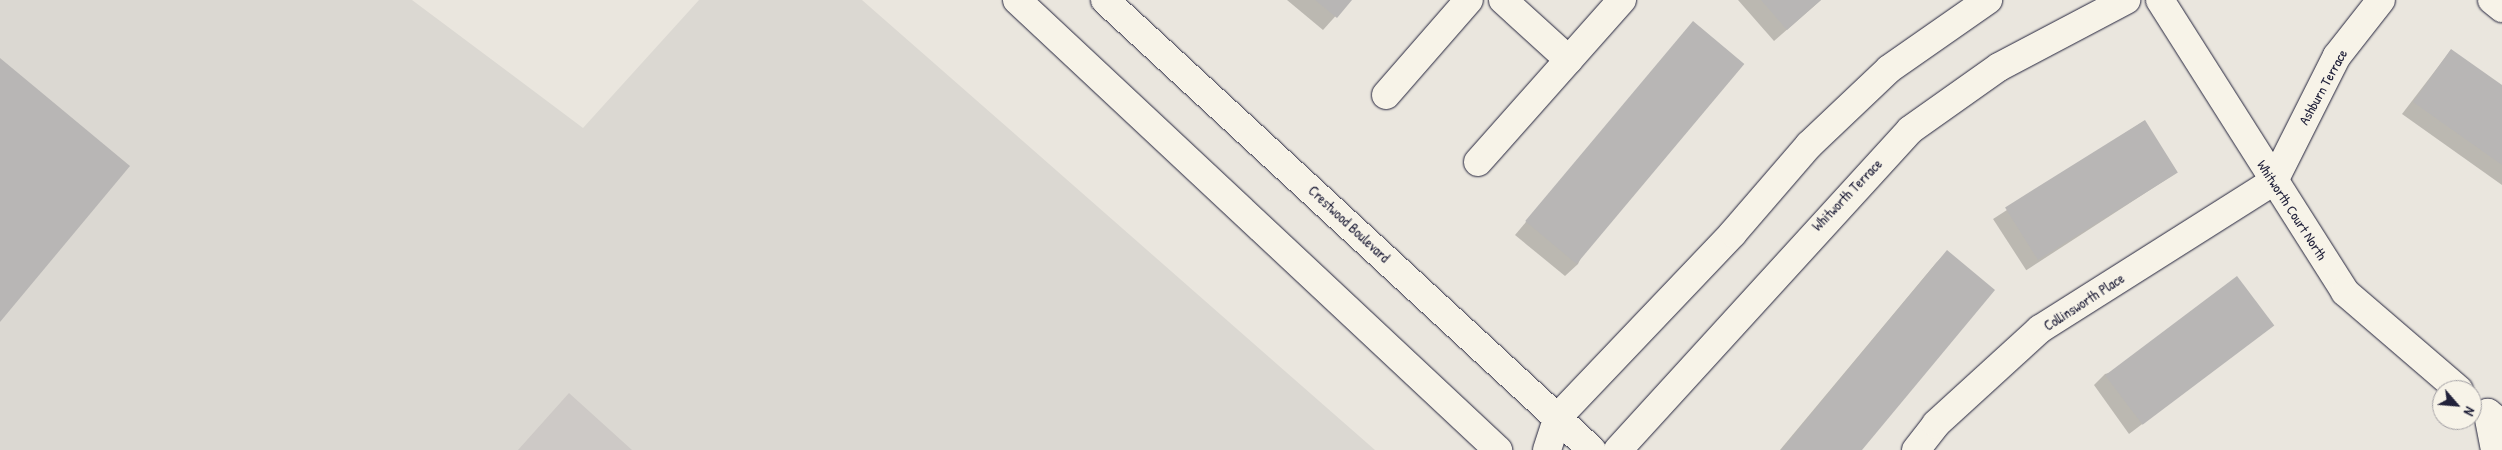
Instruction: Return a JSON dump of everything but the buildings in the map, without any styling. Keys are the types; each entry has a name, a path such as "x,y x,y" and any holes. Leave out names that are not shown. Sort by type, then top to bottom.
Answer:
{"street":[{"path":"1017,0 1498,450"},
{"name":"Crestwood Boulevard","path":"1105,0 1592,450"},
{"path":"1386,95 1469,0"},
{"path":"1503,0 1569,60"},
{"path":"1478,162 1622,0"},
{"path":"1548,450 1558,417 1733,233 1809,145 1889,69 1988,0"},
{"name":"Whitworth Terrace","path":"1618,450 1910,130 2000,67 2126,0"},
{"name":"Whitworth Court North","path":"2160,0 2345,292 2446,380"},
{"name":"Ashburn Terrace","path":"2274,181 2337,56 2381,0"},
{"path":"2492,0 2502,8"},
{"name":"Collinsworth Place","path":"1916,450 1936,424 2040,329 2274,181"},
{"path":"2487,412 2495,450"}],"shaded area":[{"path":"0,0 412,0 583,128 699,0 862,0 1375,450 0,450"},
{"path":"569,393 632,450 518,450"}]}
